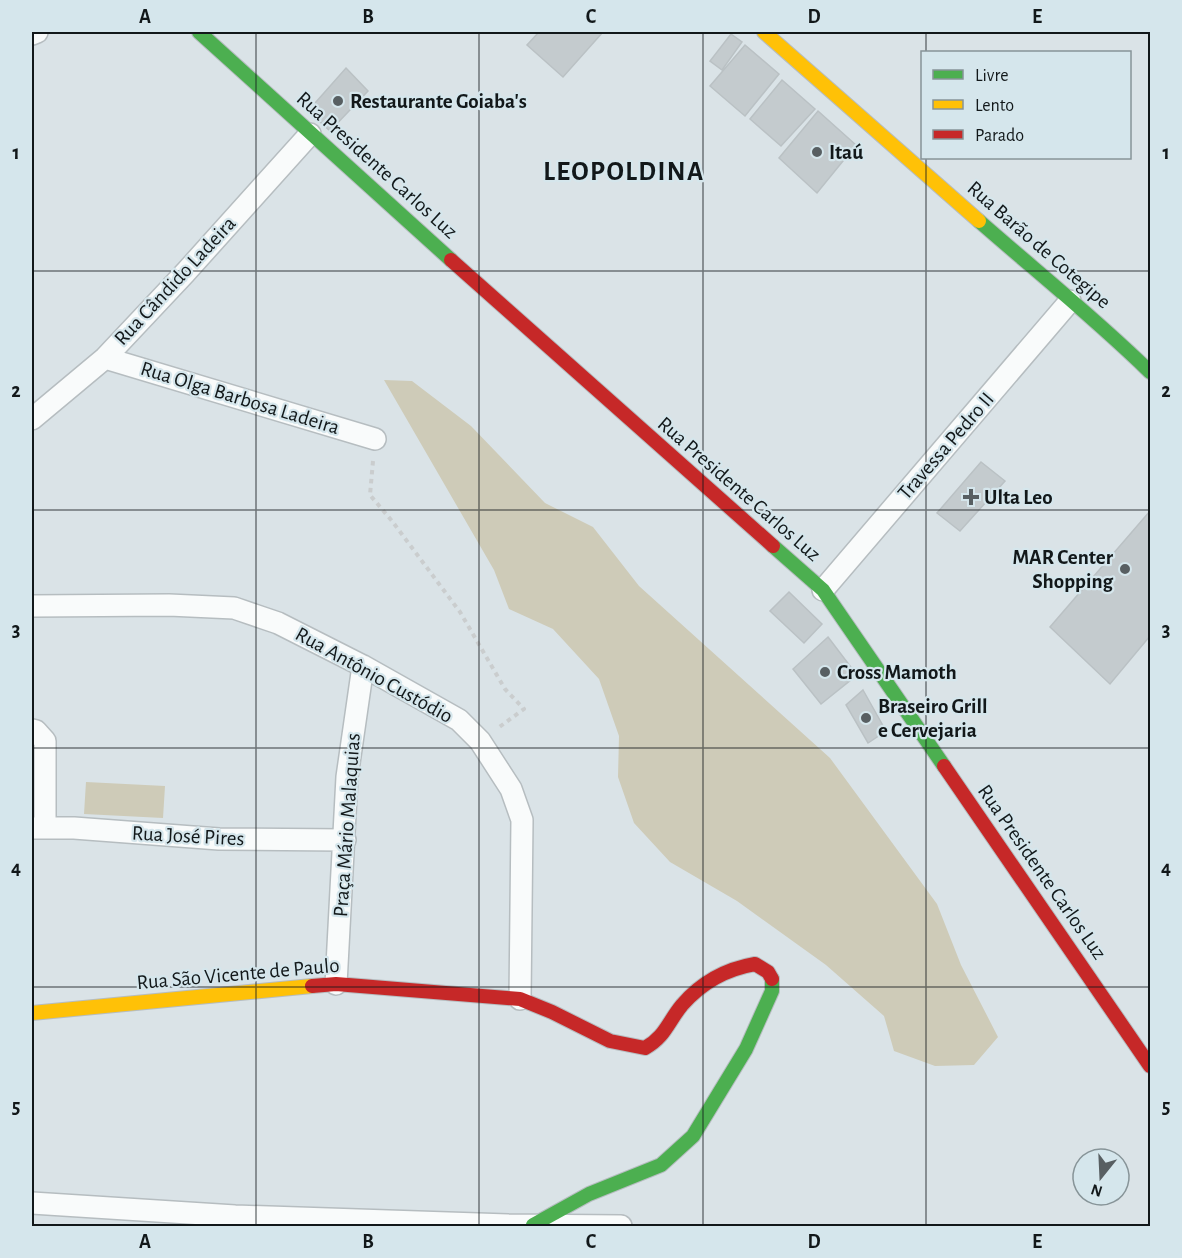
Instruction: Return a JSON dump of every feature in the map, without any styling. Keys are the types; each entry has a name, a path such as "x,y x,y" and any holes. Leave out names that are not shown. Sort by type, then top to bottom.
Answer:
{"street":[{"path":"32,34 37,32"},
{"name":"Rua Presidente Carlos Luz","path":"199,32 630,421 822,590 1150,1066"},
{"name":"Rua Barão de Cotegipe","path":"764,32 1070,301 1112,335 1150,372"},
{"name":"Rua Cândido Ladeira","path":"32,419 105,358 310,134"},
{"name":"Travessa Pedro II","path":"822,590 1070,301"},
{"name":"Rua Olga Barbosa Ladeira","path":"105,358 375,439"},
{"name":"Rua Antônio Custódio","path":"32,606 169,605 234,608 278,623 363,666 459,720 480,741 512,789 522,820 520,999"},
{"name":"Praça Mário Malaquias","path":"336,984 347,777 363,666"},
{"path":"32,730 36,730 45,741 38,828"},
{"name":"Rua José Pires","path":"38,828 74,828 219,839 345,840"},
{"name":"Rua São Vicente de Paulo","path":"32,1013 336,984 520,999 610,1041 645,1048 657,1041 682,1005 706,982 738,967 755,964 768,972 773,980 772,991 746,1049 693,1136 661,1165 588,1194 533,1225"},
{"path":"32,1203 235,1216 621,1227"}],"path":[{"path":"375,439 370,495 393,521 459,612 505,689 524,709 480,741"}],"shaded area":[{"path":"384,380 412,381 471,426 545,503 593,527 639,586 830,758 937,904 961,965 998,1037 974,1065 935,1066 894,1051 884,1016 826,965 737,901 670,862 634,823 618,777 619,736 599,679 553,629 509,609 494,570"},
{"path":"86,782 165,786 163,818 84,814"}],"building":[{"path":"539,32 603,32 563,77 527,45"},
{"path":"731,34 742,42 722,70 710,61"},
{"path":"745,45 779,74 745,116 710,86"},
{"name":"Restaurante Goiaba's","path":"346,68 368,91 330,131 308,111"},
{"path":"782,80 815,109 781,146 750,119"},
{"name":"Itaú","path":"818,111 856,145 817,193 779,158"},
{"name":"Ulta Leo","path":"981,462 1005,481 960,531 937,513"},
{"name":"MAR Center Shopping","path":"1150,511 1150,636 1110,684 1050,627"},
{"path":"789,592 822,624 804,643 770,611"},
{"name":"Cross Mamoth","path":"828,637 857,675 821,704 793,669"},
{"name":"Braseiro Grill e Cervejaria","path":"863,690 886,731 868,743 846,705"}],"traffic: fast":[{"path":"199,32 451,260"},
{"path":"979,221 1150,372"},
{"path":"773,546 823,590 944,766"},
{"path":"533,1225 589,1194 661,1165 693,1136 746,1049 772,991 772,979"}],"traffic: slow":[{"path":"764,32 979,221"},
{"path":"32,1013 312,986"}],"traffic: jam":[{"path":"451,260 773,546"},
{"path":"944,766 1150,1066"},
{"path":"312,986 336,984 520,999 610,1041 645,1048 662,1034 689,997 724,973 755,964 768,972 772,979"}],"place":[{"name":"Restaurante Goiaba's","path":"338,101"},
{"name":"Itaú","path":"817,152"},
{"name":"Ulta Leo","path":"971,497"},
{"name":"MAR Center Shopping","path":"1125,569"},
{"name":"Cross Mamoth","path":"825,672"},
{"name":"Braseiro Grill e Cervejaria","path":"866,718"}],"district":[{"name":"LEOPOLDINA","path":"624,171"}]}
